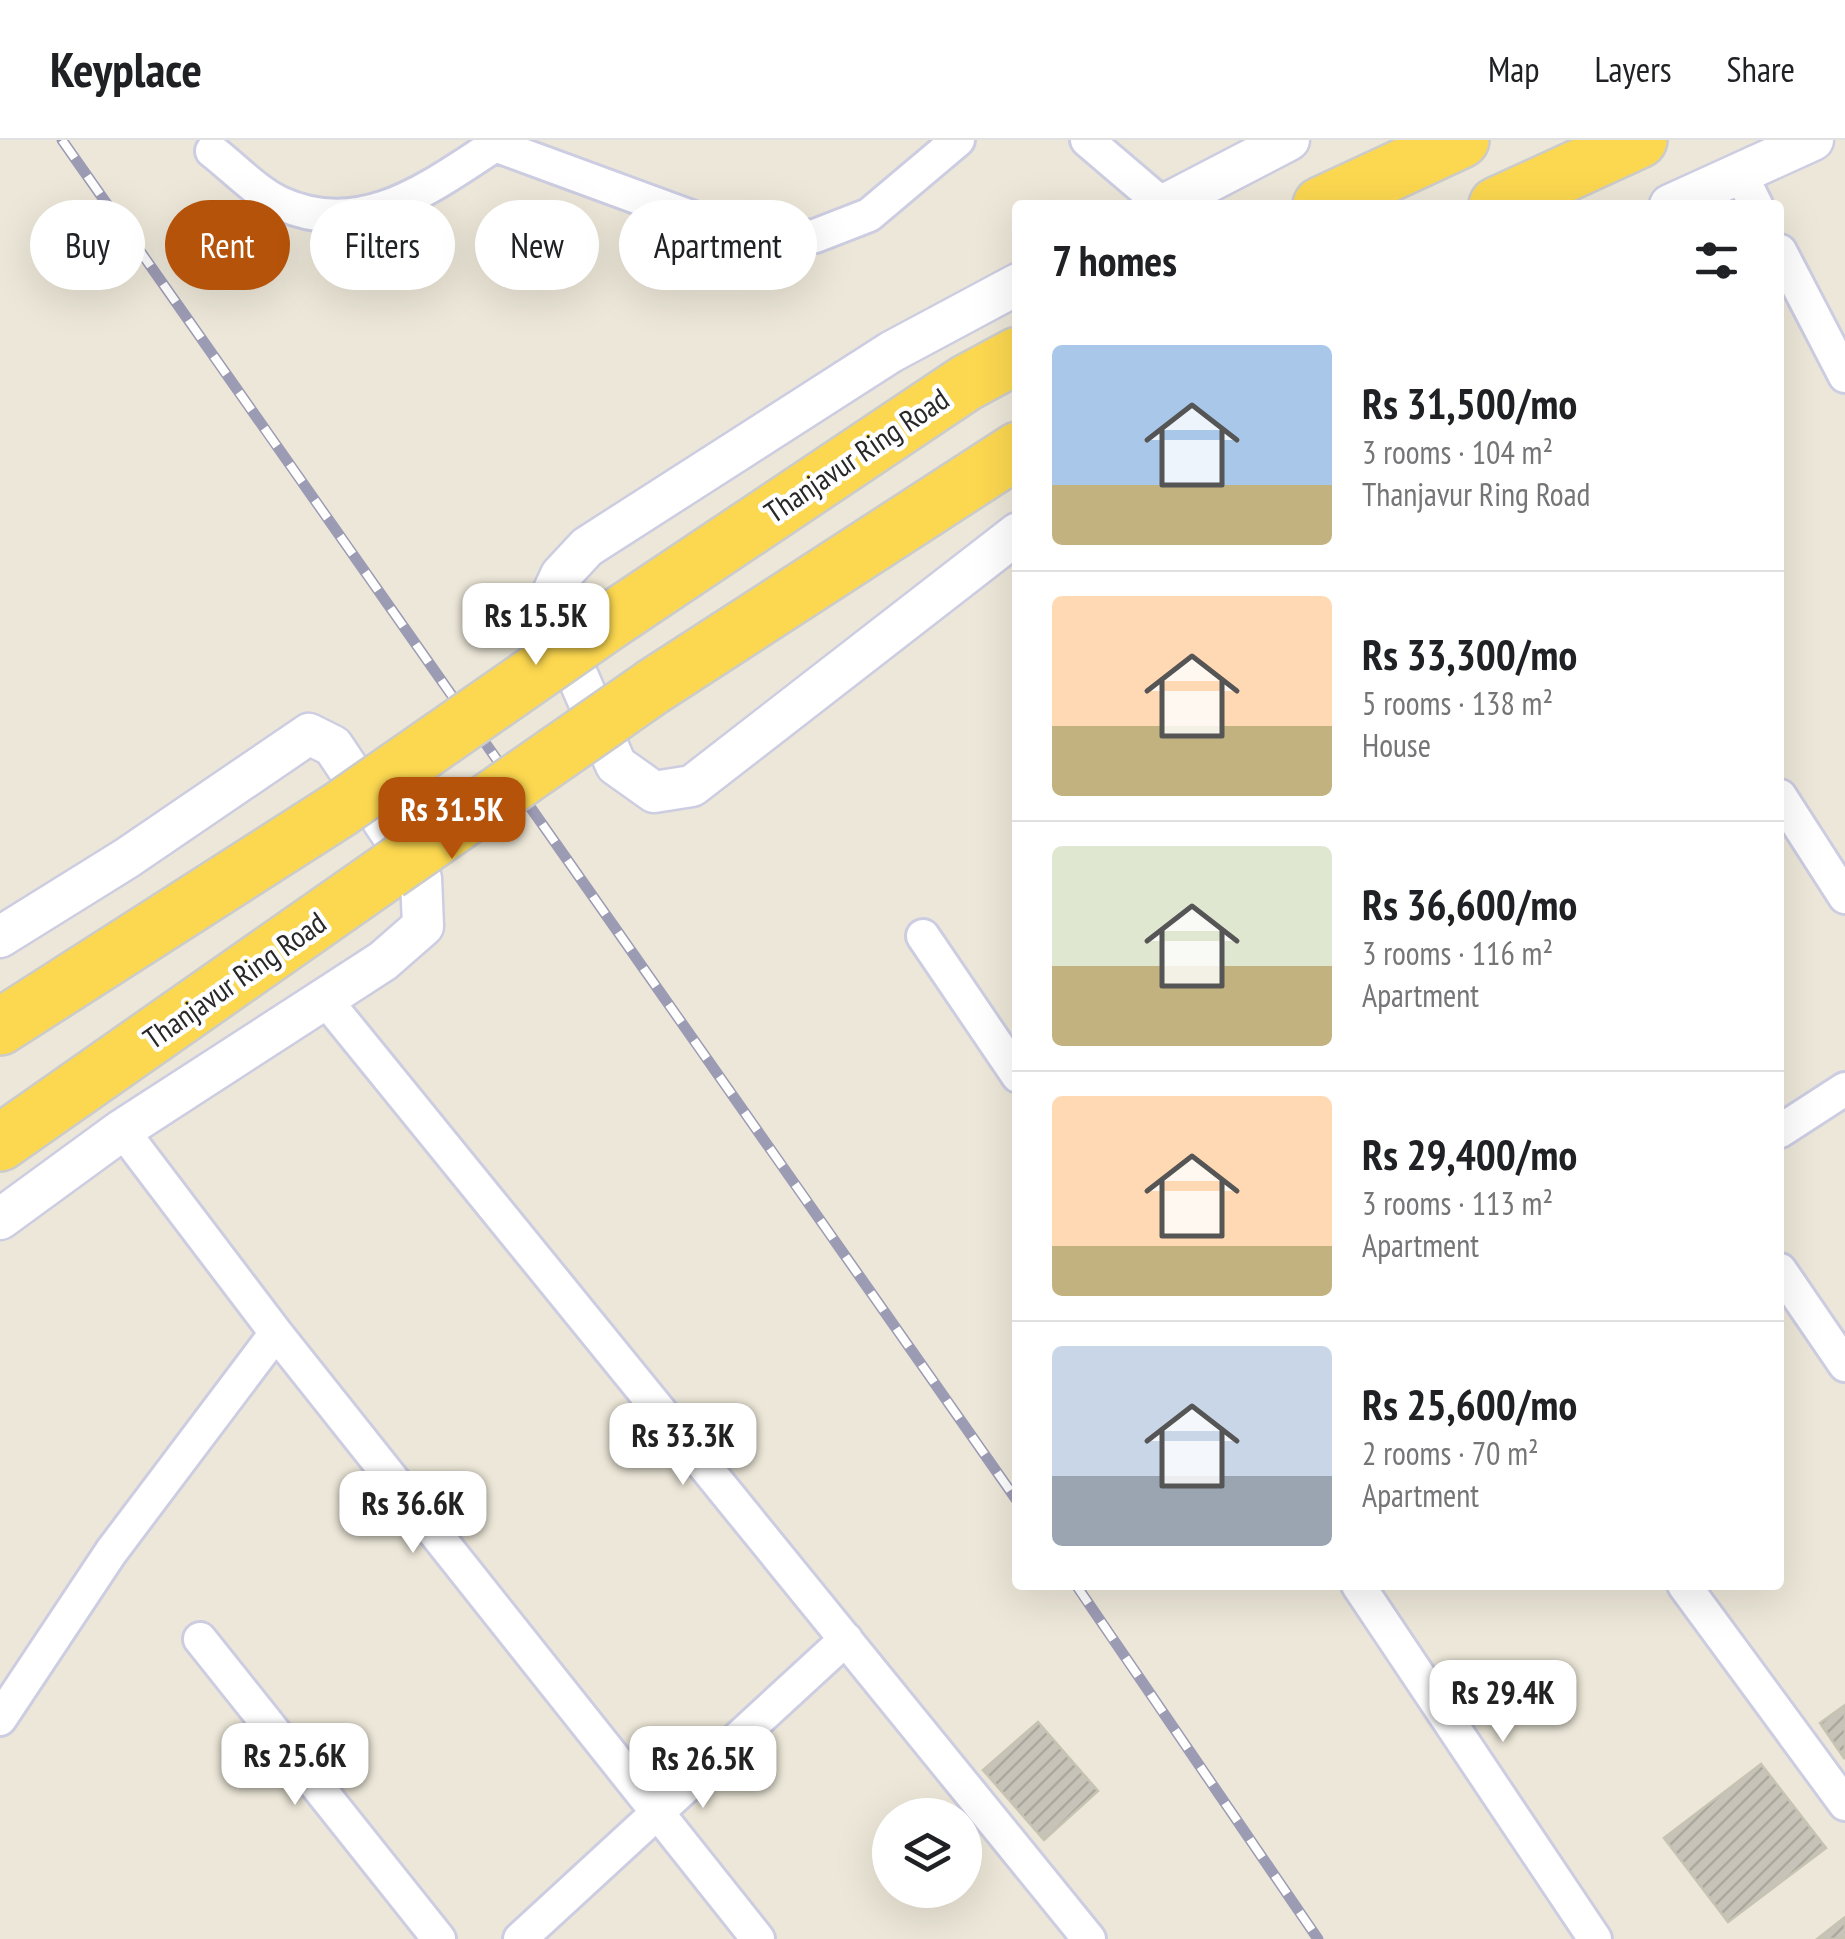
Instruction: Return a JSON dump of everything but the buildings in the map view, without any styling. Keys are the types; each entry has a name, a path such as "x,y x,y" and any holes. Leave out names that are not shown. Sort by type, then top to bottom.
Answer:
{"highway":[{"path":"1331,200 1460,140"},
{"path":"1508,200 1640,140"},
{"name":"Thanjavur Ring Road","path":"0,1027 338,810 612,620 966,383 1012,358"},
{"name":"Thanjavur Ring Road","path":"0,1143 654,686 1012,454"}],"street":[{"path":"212,151 280,203 346,218 410,200 496,142 751,240 815,236 869,215 958,140"},
{"path":"1086,140 1158,200"},
{"path":"1174,200 1290,140"},
{"path":"1694,200 1748,189 1813,140"},
{"path":"1784,259 1845,376"},
{"path":"1012,287 891,352 587,547 561,575 546,606 616,765 654,792 692,786 1012,538"},
{"path":"0,937 309,734 333,746 421,878 426,906 423,926 383,961 122,1130 0,1219"},
{"path":"1784,802 1845,897"},
{"path":"924,936 1012,1067"},
{"path":"324,998 1090,1939"},
{"path":"1784,1128 1845,1090"},
{"path":"122,1130 276,1334 758,1939"},
{"path":"1784,1276 1845,1365"},
{"path":"0,1720 111,1552 276,1334"},
{"path":"1361,1590 1595,1939"},
{"path":"1688,1590 1845,1804"},
{"path":"200,1638 439,1939"},
{"path":"520,1939 846,1639"}],"railway":[{"path":"62,140 1012,1493"},
{"path":"1079,1590 1318,1939"}]}
